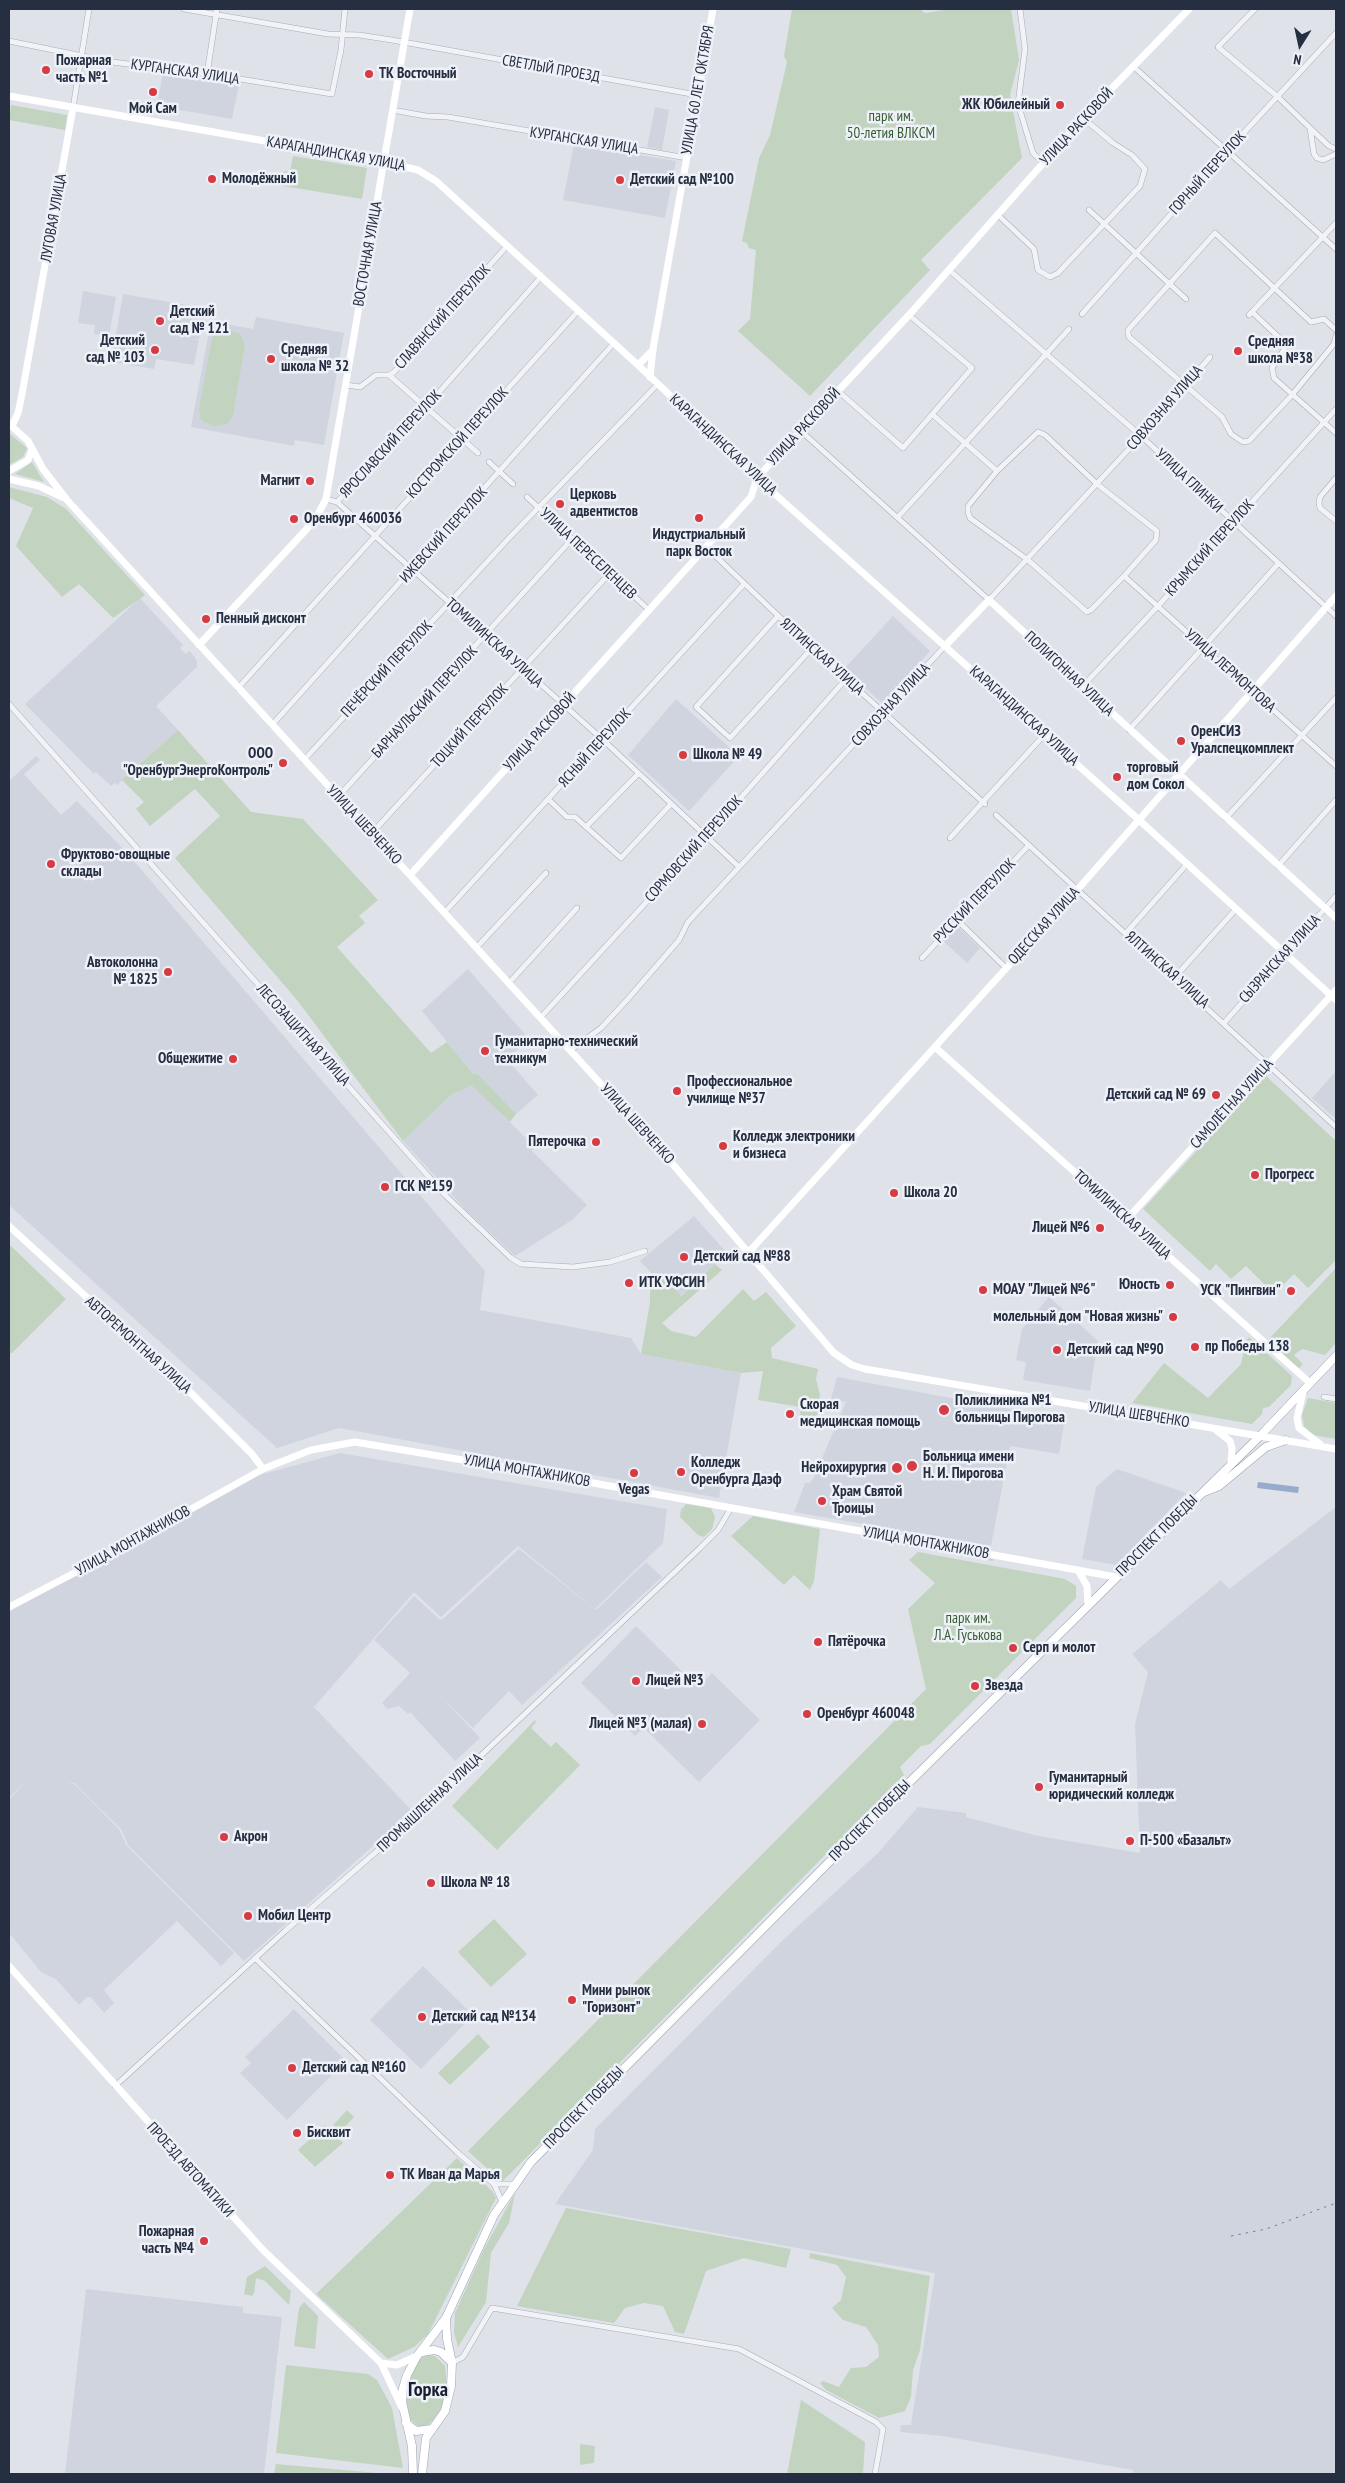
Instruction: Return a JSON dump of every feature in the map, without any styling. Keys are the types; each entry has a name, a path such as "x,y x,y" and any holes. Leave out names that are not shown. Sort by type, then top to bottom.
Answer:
{"main road":[{"name":"ВОСТОЧНАЯ УЛИЦА","path":"326,499 410,9"},
{"name":"УЛИЦА 60 ЛЕТ ОКТЯБРЯ","path":"650,377 653,350 713,9"},
{"name":"УЛИЦА РАСКОВОЙ","path":"410,875 751,497 757,478 909,315 1083,118 1189,9"},
{"name":"КАРАГАНДИНСКАЯ УЛИЦА","path":"9,96 384,162 418,170 436,181 638,365 757,478 1138,819 1285,954 1334,995"},
{"name":"ЛУГОВАЯ УЛИЦА","path":"10,425 18,413 22,394 74,108"},
{"path":"638,365 653,350"},
{"name":"УЛИЦА ШЕВЧЕНКО","path":"10,425 25,438 43,469 67,500 653,1140 826,1345 842,1359 860,1368 1336,1449"},
{"path":"9,471 25,463 32,450"},
{"name":"УЛИЦА ШЕВЧЕНКО","path":"9,478 39,486 67,500"},
{"name":"ЯРОСЛАВСКИЙ ПЕРЕУЛОК","path":"199,645 304,532 316,518 326,499"},
{"name":"ОДЕССКАЯ УЛИЦА","path":"748,1253 1078,889 1336,596"},
{"name":"СОВХОЗНАЯ УЛИЦА","path":"945,646 989,600"},
{"name":"ПОЛИГОННАЯ УЛИЦА","path":"989,600 1336,918"},
{"name":"САМОЛЁТНАЯ УЛИЦА","path":"1127,1219 1269,1063 1334,995"},
{"name":"ТОМИЛИНСКАЯ УЛИЦА","path":"935,1047 1310,1383"},
{"name":"АВТОРЕМОНТНАЯ УЛИЦА","path":"9,1226 201,1403 252,1454 263,1469"},
{"name":"ПРОСПЕКТ ПОБЕДЫ","path":"406,2423 403,2410 404,2383 420,2354 446,2318 480,2241 514,2184 566,2125 1260,1436 1336,1356"},
{"path":"1303,1391 1297,1418 1299,1428 1303,1434 1324,1447"},
{"path":"1213,1428 1230,1441 1232,1448 1231,1464"},
{"path":"1200,1494 1219,1486 1266,1447 1286,1440"},
{"name":"УЛИЦА МОНТАЖНИКОВ","path":"9,1607 107,1556 263,1469 311,1450 355,1442 478,1462 1116,1577"},
{"path":"1078,1570 1087,1586 1088,1606"},
{"name":"ПРОЕЗД АВТОМАТИКИ","path":"9,1966 262,2250 381,2363"},
{"name":"ПРОСПЕКТ ПОБЕДЫ","path":"432,2429 448,2404 452,2363 447,2339 446,2318"},
{"path":"381,2363 397,2365 420,2354 434,2350 441,2352 452,2363"},
{"path":"381,2363 403,2410"},
{"path":"406,2423 416,2431 432,2429"},
{"path":"406,2423 412,2446 411,2473"},
{"path":"422,2474 424,2447 432,2429"}],"street":[{"name":"ЛУГОВАЯ УЛИЦА","path":"74,108 89,9"},
{"name":"СВЕТЛЫЙ ПРОЕЗД","path":"184,9 216,12 328,34 358,34 697,95"},
{"path":"342,34 345,9"},
{"path":"1020,9 1026,49 1018,104 1033,153 1044,163"},
{"path":"1255,9 1218,47 1278,97 1329,146 1336,149"},
{"path":"207,74 216,12"},
{"name":"ГОРНЫЙ ПЕРЕУЛОК","path":"1082,314 1227,151 1336,33"},
{"name":"КУРГАНСКАЯ УЛИЦА","path":"9,41 112,62 207,74 332,94 342,34"},
{"path":"1134,67 1336,249"},
{"name":"КУРГАНСКАЯ УЛИЦА","path":"392,110 426,116 448,117 686,158"},
{"path":"998,215 1034,249 1038,270 1050,278 1058,274 1140,186 1146,170 1132,155 1112,143 1083,118"},
{"path":"1310,128 1314,154 1317,158 1322,160 1336,154"},
{"path":"1089,210 1186,299"},
{"path":"1336,223 1250,314 1287,345 1272,368 1274,378 1336,433"},
{"path":"1336,330 1324,319 1311,322 1215,233 1128,330 1129,337 1226,422 1231,434 1242,442 1249,441 1292,395 1334,344 1336,336"},
{"name":"СЛАВЯНСКИЙ ПЕРЕУЛОК","path":"346,385 360,387 376,375 389,375 394,372 507,246"},
{"name":"УЛИЦА ГЛИНКИ","path":"949,270 1141,436 1336,616"},
{"name":"ЯРОСЛАВСКИЙ ПЕРЕУЛОК","path":"326,499 337,502 426,407 541,277"},
{"name":"КОСТРОМСКОЙ ПЕРЕУЛОК","path":"238,688 578,311"},
{"path":"838,391 903,448 972,368 909,315"},
{"path":"898,517 1045,353 1069,329"},
{"name":"ИЖЕВСКИЙ ПЕРЕУЛОК","path":"272,725 614,343"},
{"name":"СОВХОЗНАЯ УЛИЦА","path":"989,600 1141,436 1210,357"},
{"path":"389,375 478,453"},
{"name":"ПЕЧЁРСКИЙ ПЕРЕУЛОК","path":"304,760 537,508 658,384"},
{"name":"КРЫМСКИЙ ПЕРЕУЛОК","path":"1082,686 1158,606 1336,408"},
{"path":"933,415 997,471"},
{"name":"ПОЛИГОННАЯ УЛИЦА","path":"801,431 989,600"},
{"path":"1038,432 1045,435 1097,484 1157,531 1156,540 1124,576 1087,612 1028,560 970,518 968,506 997,471 1038,432"},
{"path":"489,462 513,484"},
{"path":"1336,478 1320,497 1319,503 1320,508 1336,522"},
{"name":"УЛИЦА ПЕРЕСЕЛЕНЦЕВ","path":"527,497 649,610"},
{"name":"ТОМИЛИНСКАЯ УЛИЦА","path":"337,502 602,739 738,866"},
{"name":"БАРНАУЛЬСКИЙ ПЕРЕУЛОК","path":"338,797 487,636 572,540"},
{"name":"ЯЛТИНСКАЯ УЛИЦА","path":"706,547 812,648 984,803"},
{"path":"1130,730 1278,564"},
{"name":"ТОЦКИЙ ПЕРЕУЛОК","path":"372,833 609,574"},
{"name":"УЛИЦА ЛЕРМОНТОВА","path":"1124,576 1336,766"},
{"name":"ЯСНЫЙ ПЕРЕУЛОК","path":"445,912 744,584"},
{"path":"778,616 696,707 730,738 812,648"},
{"name":"СОВХОЗНАЯ УЛИЦА","path":"571,1050 601,1028 627,1000 679,940 688,922 738,866 945,646"},
{"name":"СОРМОВСКИЙ ПЕРЕУЛОК","path":"541,1017 706,837 846,679"},
{"path":"1226,818 1336,698"},
{"name":"ЛЕСОЗАЩИТНАЯ УЛИЦА","path":"9,704 445,1195 511,1258 521,1264 573,1267 610,1262 646,1251"},
{"path":"950,838 984,803 1044,735"},
{"path":"586,827 638,774"},
{"path":"549,800 567,817 575,817 621,858 671,804"},
{"path":"1278,866 1336,800"},
{"name":"ЯЛТИНСКАЯ УЛИЦА","path":"996,815 1269,1063 1336,1127"},
{"name":"РУССКИЙ ПЕРЕУЛОК","path":"922,958 1029,845"},
{"path":"1126,933 1187,864"},
{"path":"477,948 546,872"},
{"name":"СЫЗРАНСКАЯ УЛИЦА","path":"1224,1022 1336,896"},
{"path":"509,982 577,908"},
{"path":"1174,977 1236,909"},
{"path":"957,920 1006,968"},
{"path":"1324,1397 1336,1399"},
{"name":"ПРОМЫШЛЕННАЯ УЛИЦА","path":"115,2086 255,1958 415,1818 718,1530 731,1508"},
{"path":"255,1958 457,2152 494,2184 502,2202"},
{"path":"494,2184 514,2184"},
{"path":"452,2363 463,2357 492,2308 739,2349 876,2422 883,2429 875,2474"}],"shaded area":[{"path":"163,72 239,85 232,119 157,106"},
{"path":"655,107 669,110 662,150 647,147"},
{"name":"Детский сад №100","path":"574,144 676,161 665,218 563,200"},
{"path":"83,291 116,297 109,336 94,334 95,325 78,323"},
{"path":"123,294 198,307 203,316 199,339 193,339 199,340 194,365 156,359 154,369 111,362"},
{"name":"Средняя школа № 32","path":"256,317 344,333 324,445 295,440 294,446 191,427 211,321 253,329"},
{"path":"140,598 183,645 180,648 185,654 190,651 197,661 197,667 156,706 178,730 117,785 115,783 111,786 96,772 94,774 25,704"},
{"path":"893,616 930,651 883,704 844,669"},
{"name":"Школа № 49","path":"676,699 739,756 689,811 628,755"},
{"path":"36,756 40,760 24,774 61,815 77,801 127,853 485,1271 480,1310 631,1338 641,1354 741,1373 719,1498 339,1428 277,1448 9,1205 9,781"},
{"path":"956,925 980,948 967,963 942,940"},
{"name":"Гуманитарно-технический техникум","path":"468,969 529,1039 507,1059 538,1095 516,1114 478,1074 473,1074 422,1011"},
{"path":"1336,1071 1336,1119 1312,1098"},
{"path":"471,1084 524,1136 534,1148 532,1151 587,1205 572,1220 515,1256 465,1209 403,1141 451,1095"},
{"name":"Детский сад №88","path":"694,1216 727,1253 680,1296 662,1274 656,1278 640,1261"},
{"name":"Детский сад №90","path":"1049,1297 1098,1341 1090,1391 1023,1380 1026,1362 1016,1360 1022,1329"},
{"name":"Больница имени Н. И. Пирогова","path":"837,1377 1065,1419 1059,1454 1010,1446 991,1546 794,1512 805,1483 810,1483 814,1477 846,1402 831,1399"},
{"path":"340,1453 667,1509 663,1543 595,1609 518,1546 441,1617 414,1592 314,1707 412,1811 244,1961 128,1845 121,1829 74,1783 68,1783 74,1784 119,1829 126,1845 234,1953 221,1966 177,1921 104,1990 114,2003 104,2013 91,1997 87,1997 79,2005 56,1979 41,1972 9,1933 9,1800 27,1780 9,1798 9,1612 256,1476"},
{"path":"1117,1469 1186,1493 1116,1565 1082,1559 1096,1487"},
{"path":"1336,1507 1336,2474 1133,2474 1133,2470 943,2436 900,2432 901,2425 911,2425 935,2273 555,2204 593,2150 595,2129 785,1938 878,1853 918,1807 966,1813 966,1817 1038,1836 1140,1853 1135,1724 1148,1672 1132,1654 1221,1580 1229,1589"},
{"path":"519,1549 596,1610 646,1562 662,1577 522,1705 509,1691 473,1728 441,1697 480,1738 455,1761 410,1712 408,1714 399,1706 387,1709 382,1703 410,1673 374,1640 414,1596 440,1620 443,1619"},
{"path":"636,1626 698,1687 712,1673 760,1720 699,1782 644,1728 635,1736 581,1683"},
{"name":"Детский сад №134","path":"423,1966 473,2015 421,2069 370,2020"},
{"name":"Детский сад №160","path":"294,2009 346,2061 287,2120 240,2073 251,2063 245,2057"},
{"path":"86,2289 243,2307 243,2313 282,2317 264,2474 65,2474"}],"green space":[{"name":"парк им. 50-летия ВЛКСМ","path":"792,9 920,9 925,13 950,9 1011,9 1019,60 1010,95 1022,158 921,260 930,270 810,396 738,331 750,319 756,250 749,248 747,243 742,241 759,158 770,135 787,62 784,56"},
{"path":"11,105 67,115 65,130 9,120"},
{"path":"293,156 367,168 362,199 271,184 272,176 283,178 284,171 290,172"},
{"path":"229,330 240,334 245,345 233,416 227,424 214,426 201,420 199,409 212,338 218,332"},
{"path":"9,433 27,448 23,457 9,465"},
{"path":"32,462 44,482 15,474"},
{"path":"9,487 47,497 66,509 145,595 113,618 79,584 62,597 16,546 33,508 9,498"},
{"path":"178,730 251,812 303,819 378,900 359,916 365,923 337,947 431,1053 447,1042 473,1074 478,1074 516,1114 510,1122 471,1085 451,1095 403,1141 297,1000 175,858 220,816 195,789 150,826 136,809 144,802 122,780"},
{"name":"Прогресс","path":"1266,1076 1336,1141 1336,1260 1308,1288 1294,1274 1274,1294 1246,1266 1231,1279 1216,1264 1210,1271 1143,1209"},
{"path":"9,1244 66,1299 12,1353 9,1353"},
{"path":"715,1264 722,1270 662,1323 671,1331 696,1337 743,1289 754,1301 766,1292 796,1326 771,1348 772,1358 818,1369 816,1379 820,1395 817,1419 800,1415 801,1407 758,1400 763,1371 741,1373 641,1354 650,1303 650,1275 652,1274 656,1278 662,1274 681,1296"},
{"path":"1336,1268 1336,1343 1325,1355 1302,1349 1294,1355 1303,1364 1298,1369 1268,1340"},
{"path":"1249,1337 1292,1376 1291,1385 1269,1407 1263,1408 1262,1414 1252,1424 1132,1403 1164,1363 1208,1398 1241,1364 1246,1341"},
{"path":"1308,1398 1336,1403 1336,1439 1313,1435 1304,1426 1302,1415"},
{"path":"686,1504 711,1508 715,1517 712,1529 704,1537 698,1535 680,1517 681,1510"},
{"path":"753,1516 820,1529 814,1581 810,1590 794,1575 784,1585 731,1536"},
{"path":"891,1540 993,1559 993,1561 889,1543"},
{"name":"парк им. Л.А. Гуськова","path":"918,1552 1065,1579 1076,1586 1076,1598 930,1744 921,1746 900,1767 904,1775 502,2182 468,2151 926,1689 908,1609 935,1583 909,1560"},
{"path":"535,1720 536,1722 531,1728 551,1747 556,1742 580,1765 497,1850 452,1806"},
{"path":"494,1919 527,1954 491,1987 458,1952"},
{"path":"478,2034 490,2047 450,2085 438,2073"},
{"path":"347,2110 354,2117 340,2132 333,2125"},
{"path":"325,2125 343,2143 315,2167 298,2150"},
{"path":"457,2158 492,2191 496,2198 428,2334 414,2347 388,2359 316,2294"},
{"path":"515,2193 509,2223 491,2253 486,2302 458,2347 454,2332 455,2313 484,2249"},
{"path":"566,2208 791,2249 786,2268 744,2258 706,2271 684,2334 675,2332 663,2306 644,2303 625,2308 614,2323 517,2306"},
{"path":"810,2253 930,2276 920,2350 913,2370 911,2397 905,2411 879,2418 826,2390 820,2383 823,2381 839,2387 851,2368 866,2367 879,2357 878,2345 866,2327 843,2320 832,2308 841,2300 846,2277 837,2265 809,2258"},
{"path":"265,2266 291,2291 289,2305 265,2281 256,2278 252,2296 244,2294 247,2277"},
{"path":"304,2302 318,2316 315,2349 294,2346 299,2308"},
{"path":"427,2355 435,2356 445,2366 447,2388 443,2405 435,2418 428,2425 419,2427 410,2419 407,2410 407,2390 409,2380 419,2359"},
{"path":"286,2365 368,2374 377,2380 392,2408 403,2468 276,2453"},
{"path":"801,2400 865,2442 863,2474 787,2474"},
{"path":"580,2444 595,2446 594,2463 580,2465"},
{"path":"276,2464 388,2474 274,2474"}],"water":[{"path":"1258,1482 1299,1487 1298,1493 1257,1488"}],"railway":[{"path":"1231,2236 1266,2229 1336,2203"}],"place":[{"name":"Пожарная часть №1","path":"46,70"},
{"name":"ТК Восточный","path":"369,74"},
{"name":"Мой Cам","path":"153,92"},
{"name":"ЖК Юбилейный","path":"1060,105"},
{"name":"Молодёжный","path":"212,179"},
{"name":"Детский сад №100","path":"620,180"},
{"name":"Детский сад № 121","path":"160,321"},
{"name":"Детский сад № 103","path":"155,350"},
{"name":"Средняя школа №38","path":"1238,351"},
{"name":"Средняя школа № 32","path":"271,359"},
{"name":"Магнит","path":"310,481"},
{"name":"Церковь адвентистов","path":"560,504"},
{"name":"Индустриальный парк Восток","path":"699,518"},
{"name":"Оренбург 460036","path":"294,519"},
{"name":"Пенный дисконт","path":"206,619"},
{"name":"ОренСИЗ Уралспецкомплект","path":"1181,741"},
{"name":"Школа № 49","path":"683,755"},
{"name":"ООО \"ОренбургЭнергоКонтроль\"","path":"283,763"},
{"name":"торговый дом Сокол","path":"1117,777"},
{"name":"Фруктово-овощные склады","path":"51,864"},
{"name":"Автоколонна № 1825","path":"168,972"},
{"name":"Гуманитарно-технический техникум","path":"485,1051"},
{"name":"Общежитие","path":"233,1059"},
{"name":"Профессиональное училище №37","path":"677,1091"},
{"name":"Детский сад № 69","path":"1216,1095"},
{"name":"Пятерочка","path":"596,1142"},
{"name":"Колледж электроники и бизнеса","path":"723,1146"},
{"name":"Прогресс","path":"1255,1175"},
{"name":"ГСК №159","path":"385,1187"},
{"name":"Школа 20","path":"894,1193"},
{"name":"Лицей №6","path":"1100,1228"},
{"name":"Детский сад №88","path":"684,1257"},
{"name":"ИТК УФСИН","path":"629,1283"},
{"name":"Юность","path":"1170,1285"},
{"name":"МОАУ \"Лицей №6\"","path":"983,1290"},
{"name":"УСК \"Пингвин\"","path":"1291,1291"},
{"name":"молельный дом \"Новая жизнь\"","path":"1173,1317"},
{"name":"пр Победы 138","path":"1195,1347"},
{"name":"Детский сад №90","path":"1057,1350"},
{"name":"Поликлиника №1 больницы Пирогова","path":"944,1410"},
{"name":"Скорая медицинская помощь","path":"790,1414"},
{"name":"Больница имени Н. И. Пирогова","path":"912,1466"},
{"name":"Нейрохирургия","path":"897,1468"},
{"name":"Колледж Оренбурга Даэф","path":"681,1472"},
{"name":"Vegas","path":"634,1473"},
{"name":"Храм Святой Троицы","path":"822,1501"},
{"name":"Пятёрочка","path":"818,1642"},
{"name":"Серп и молот","path":"1013,1648"},
{"name":"Лицей №3","path":"636,1681"},
{"name":"Звезда","path":"975,1686"},
{"name":"Оренбург 460048","path":"807,1714"},
{"name":"Лицей №3 (малая)","path":"702,1724"},
{"name":"Гуманитарный юридический колледж","path":"1039,1787"},
{"name":"Акрон","path":"224,1837"},
{"name":"П-500 «Базальт»","path":"1130,1841"},
{"name":"Школа № 18","path":"431,1883"},
{"name":"Мобил Центр","path":"248,1916"},
{"name":"Мини рынок \"Горизонт\"","path":"572,2000"},
{"name":"Детский сад №134","path":"422,2017"},
{"name":"Детский сад №160","path":"292,2068"},
{"name":"Бисквит","path":"297,2133"},
{"name":"ТК Иван да Марья","path":"390,2175"},
{"name":"Пожарная часть №4","path":"204,2241"}],"district":[{"name":"Горка","path":"428,2390"}]}
